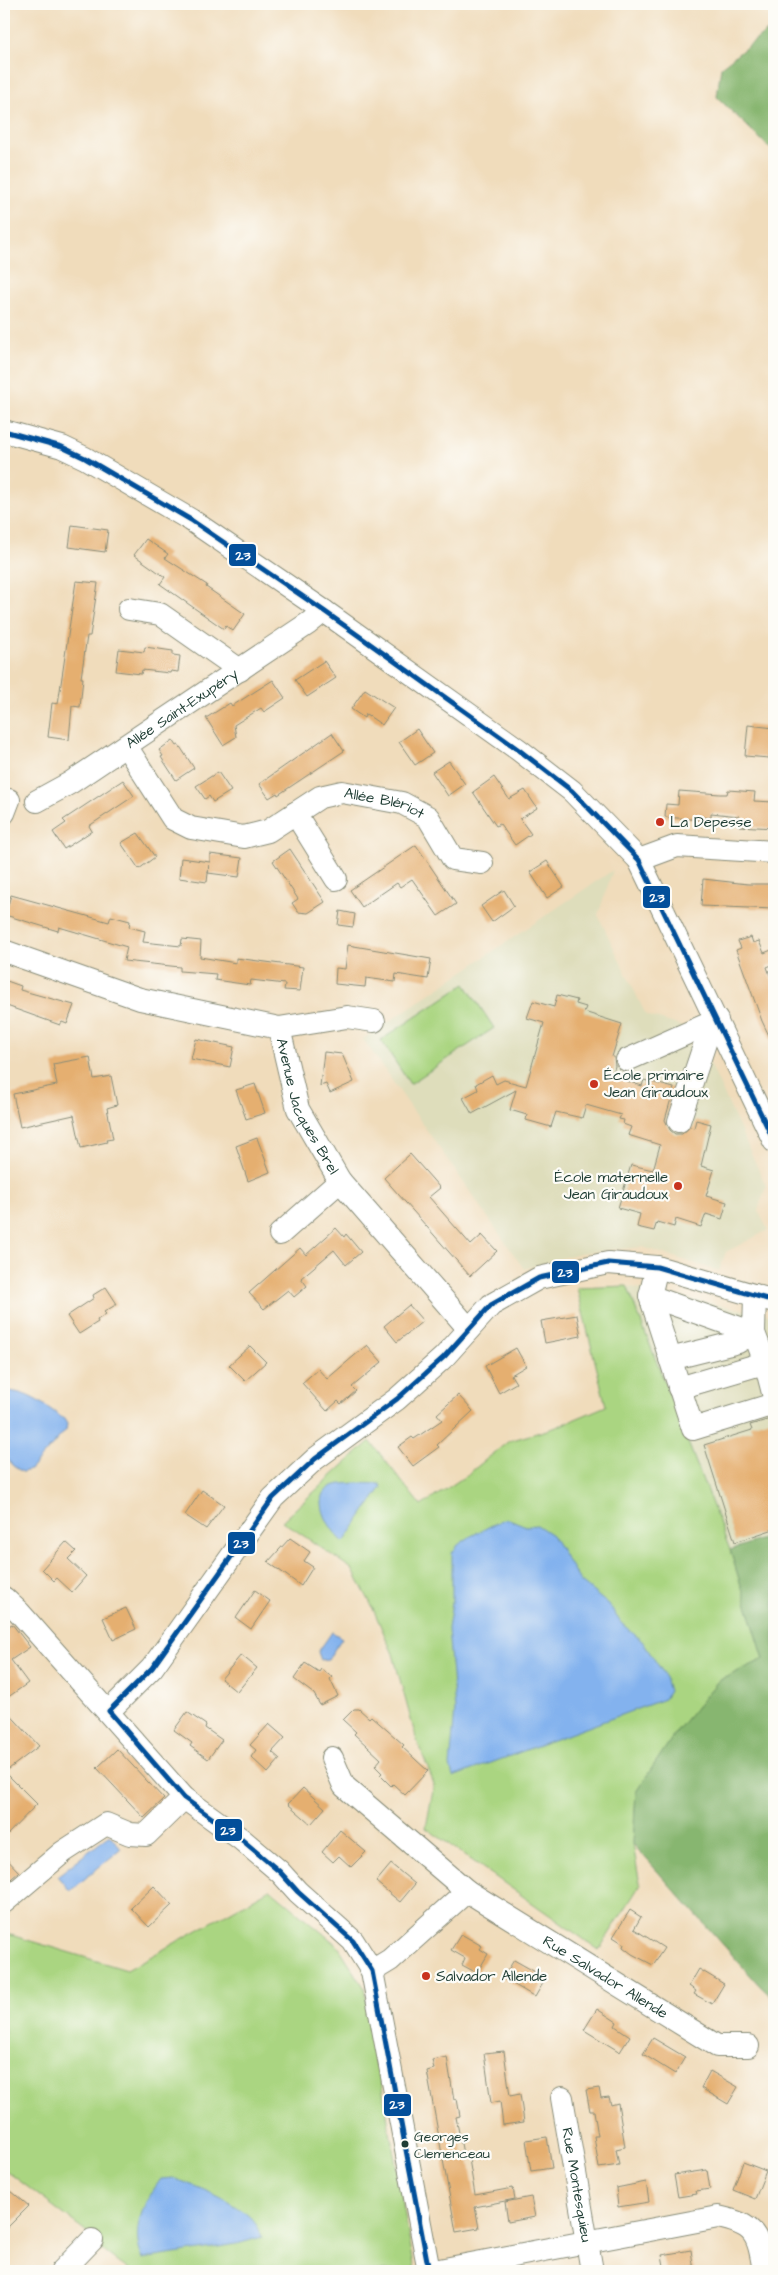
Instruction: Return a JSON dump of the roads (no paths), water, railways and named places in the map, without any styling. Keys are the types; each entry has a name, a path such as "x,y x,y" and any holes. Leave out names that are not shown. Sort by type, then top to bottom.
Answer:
{"street":[{"path":"4,431 62,447 85,458 191,520 324,611 520,750 564,785 640,860 715,1021 774,1140"},
{"path":"129,609 160,614 240,670"},
{"name":"Allée Saint-Exupéry","path":"37,801 70,784 324,611"},
{"name":"Allée Blériot","path":"126,746 173,819 191,828 244,837 268,831 320,797 342,792 402,803 428,817 453,859 482,864"},
{"path":"296,813 336,878"},
{"path":"640,860 677,846 774,852"},
{"name":"Avenue Jacques Brel","path":"4,951 140,999 279,1028 298,1109 340,1180 469,1329"},
{"path":"279,1028 347,1017 374,1021"},
{"path":"627,1060 715,1021"},
{"path":"678,1121 715,1021"},
{"path":"280,1234 340,1180"},
{"path":"109,1711 152,1668 274,1498 315,1459 397,1399 444,1357 491,1305 539,1278 608,1263 657,1267 764,1298 754,1333 738,1342 670,1359"},
{"path":"657,1267 650,1296 693,1429 774,1404"},
{"path":"650,1296 754,1333 770,1361 774,1397"},
{"path":"680,1388 770,1361"},
{"path":"4,1598 109,1711 184,1798 241,1839 280,1872 298,1892 353,1941 372,1971 429,2271"},
{"name":"Rue Salvador Allende","path":"332,1758 344,1786 467,1891 717,2046 748,2046"},
{"path":"4,1902 63,1852 106,1824 130,1834 146,1835 184,1798"},
{"path":"372,1971 390,1960 467,1891"},
{"name":"Rue Montesquieu","path":"562,2098 592,2271"},
{"path":"434,2271 718,2217 740,2222 758,2240 764,2271"},
{"path":"62,2271 92,2240"}],"water":[{"path":"7,1391 31,1397 64,1419 67,1424 66,1430 30,1470 22,1472 12,1465 4,1454 4,1393"},
{"path":"356,1483 380,1484 382,1487 344,1542 329,1524 322,1501 324,1494 332,1486"},
{"path":"504,1519 509,1519 526,1526 537,1525 552,1535 580,1581 609,1605 621,1623 642,1641 664,1674 669,1691 664,1699 453,1777 450,1766 455,1710 448,1629 452,1602 452,1553 458,1545 471,1536"},
{"path":"332,1632 342,1638 328,1659 321,1660 318,1652"},
{"path":"110,1835 121,1849 70,1891 57,1876"},
{"path":"174,2178 211,2193 237,2207 249,2216 257,2226 262,2237 237,2244 143,2259 138,2238 140,2217 149,2197 161,2179"}],"place":[{"name":"La Depesse","path":"660,822"},
{"name":"École primaire Jean Giraudoux","path":"594,1084"},
{"name":"École maternelle Jean Giraudoux","path":"678,1186"},
{"name":"Salvador Allende","path":"426,1976"},
{"name":"Georges Clemenceau","path":"405,2144"}]}
